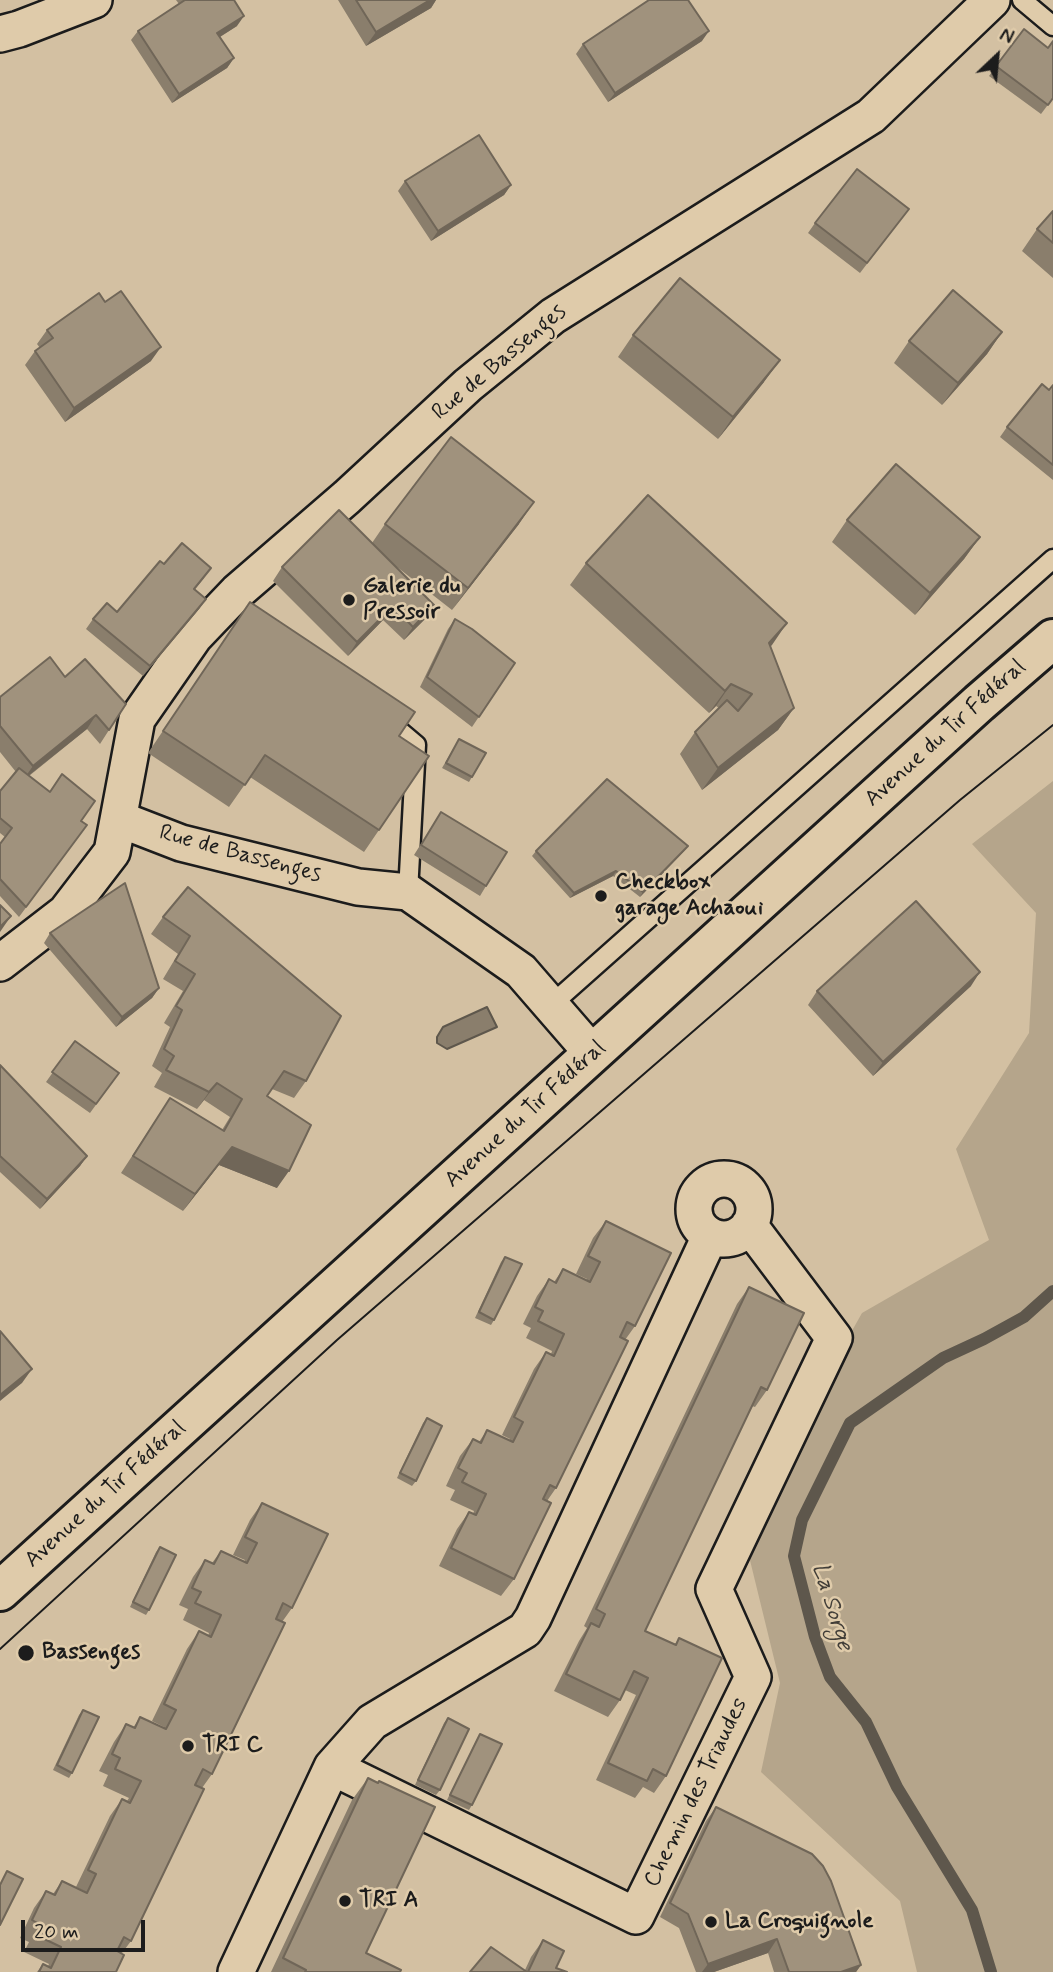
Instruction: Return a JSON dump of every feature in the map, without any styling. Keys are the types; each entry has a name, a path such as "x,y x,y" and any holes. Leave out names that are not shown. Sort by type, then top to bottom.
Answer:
{"main road":[{"name":"Avenue du Tir Fédéral","path":"0,1591 979,703 1053,639"}],"street":[{"path":"0,34 94,0"},
{"name":"Rue de Bassenges","path":"0,964 66,912 111,852 137,719 194,637 242,597 484,371 553,316 870,116 992,0"},
{"name":"Rue de Bassenges","path":"119,819 181,843 358,887 408,892 522,971 593,1054"},
{"path":"716,1180 735,1181 748,1191 754,1209 749,1225 744,1232 728,1239 710,1236 701,1230 696,1222 694,1201 706,1184 716,1180"},
{"name":"Chemin des Triaudes","path":"328,1775 636,1916 753,1677 714,1589 834,1338 749,1225"},
{"path":"236,1972 328,1775 372,1722 525,1630 541,1604 710,1236"}],"lane":[{"path":"1022,0 1053,26"},
{"path":"551,1005 1053,559"},
{"path":"374,709 416,745 408,892"}],"shaded area":[{"path":"1053,781 1053,1972 917,1972 900,1901 761,1772 780,1683 746,1544 822,1384 862,1313 989,1240 956,1149 1029,1033 1036,913 972,844"},
{"path":"487,1007 497,1027 447,1049 437,1043 437,1037 443,1027"}],"building":[{"path":"185,0 234,0 244,16 217,33 234,58 179,94 138,31"},
{"path":"356,0 430,0 376,32"},
{"path":"649,0 688,0 709,31 615,93 583,44"},
{"path":"1024,29 1048,48 1053,41 1053,98 1048,105 996,66"},
{"path":"479,135 511,185 438,231 405,181"},
{"path":"857,169 909,209 867,263 815,223"},
{"path":"1053,211 1053,243 1037,229"},
{"path":"680,278 780,360 733,417 633,335"},
{"path":"953,290 1002,332 958,383 909,341"},
{"path":"121,291 161,347 74,408 35,351 53,338 47,330 99,293 105,302"},
{"path":"1042,384 1049,390 1053,385 1053,465 1007,427"},
{"path":"451,437 534,502 468,588 385,524"},
{"path":"896,464 980,537 930,593 847,520"},
{"path":"648,495 787,623 769,643 794,708 718,768 695,732 727,700 738,711 752,694 731,684 725,691 586,563"},
{"name":"Galerie du Pressoir","path":"339,510 434,605 413,627 393,606 357,642 282,567"},
{"path":"182,543 211,568 194,589 206,599 150,666 93,619 107,603 117,612 160,561 164,564"},
{"path":"250,602 415,712 399,736 429,756 379,830 265,755 245,785 163,731"},
{"path":"455,619 515,663 479,717 427,677"},
{"path":"50,657 65,677 85,659 126,704 109,730 96,715 33,766 0,726 0,697"},
{"path":"459,739 486,753 472,777 446,763"},
{"path":"19,768 50,792 62,774 95,801 81,821 87,825 26,907 0,879 0,844 12,828 0,818 0,791"},
{"path":"607,779 688,846 643,892 616,871 574,893 536,851"},
{"path":"441,812 507,852 486,886 421,845"},
{"path":"125,883 159,988 122,1017 50,933"},
{"path":"188,887 341,1016 306,1081 284,1071 267,1096 311,1125 289,1171 232,1147 195,1194 133,1156 170,1098 224,1131 242,1099 217,1083 209,1092 166,1070 174,1056 164,1049 182,1010 176,1006 195,974 175,961 190,936 163,917"},
{"path":"916,901 980,972 883,1062 817,991"},
{"path":"0,905 11,916 0,927"},
{"path":"75,1041 119,1073 96,1104 52,1072"},
{"path":"0,1065 87,1156 47,1199 0,1156"},
{"path":"606,1221 671,1253 635,1326 627,1322 620,1337 628,1341 556,1488 550,1485 543,1499 551,1503 514,1579 451,1548 469,1512 476,1515 486,1494 462,1482 467,1473 458,1468 473,1439 481,1443 487,1430 513,1442 523,1422 514,1417 546,1352 554,1356 564,1334 538,1321 543,1311 535,1307 549,1279 556,1283 563,1269 590,1282 600,1262 588,1256"},
{"path":"505,1257 522,1264 494,1320 479,1312"},
{"path":"749,1287 804,1313 767,1390 761,1387 645,1631 676,1645 679,1638 722,1658 666,1776 653,1769 647,1781 608,1763 648,1678 634,1671 620,1700 566,1674 591,1623 599,1627 605,1614 596,1609"},
{"path":"0,1331 32,1369 0,1395"},
{"path":"427,1418 442,1426 416,1481 400,1473"},
{"name":"TRI C","path":"262,1503 328,1534 292,1608 283,1603 276,1619 285,1623 212,1774 203,1769 195,1785 204,1789 131,1941 124,1937 117,1951 124,1955 116,1972 39,1972 43,1964 51,1968 61,1947 36,1935 41,1925 32,1920 46,1891 55,1895 62,1881 87,1893 96,1874 88,1870 122,1799 130,1803 141,1781 115,1769 120,1758 112,1754 126,1724 135,1728 140,1717 166,1729 176,1710 164,1704 199,1631 211,1637 221,1615 195,1603 201,1592 192,1588 205,1560 214,1564 221,1551 247,1563 257,1543 245,1537"},
{"path":"160,1547 176,1555 149,1610 133,1602"},
{"path":"83,1710 99,1717 72,1773 57,1765"},
{"path":"448,1718 469,1729 440,1790 418,1780"},
{"path":"480,1734 502,1744 472,1805 450,1795"},
{"name":"TRI A","path":"368,1778 435,1807 366,1953 401,1970 305,1972 306,1970 283,1958"},
{"path":"716,1807 812,1854 831,1881 861,1965 841,1972 789,1972 777,1939 708,1964 688,1914 670,1903"},
{"path":"7,1871 23,1879 0,1925 0,1885"},
{"path":"543,1940 564,1951 556,1968 567,1972 528,1972"},
{"path":"491,1947 527,1972 470,1972"}],"waterway":[{"name":"La Sorge","path":"991,1972 972,1910 897,1787 866,1722 830,1677 815,1637 794,1556 802,1520 850,1423 943,1358 1024,1317 1053,1291"}],"tram line":[{"path":"0,1649 337,1340 960,800 1053,725"}],"place":[{"name":"Galerie du Pressoir","path":"349,600"},
{"name":"Checkbox garage Achaoui","path":"601,896"},
{"name":"Bassenges","path":"26,1653"},
{"name":"TRI C","path":"188,1746"},
{"name":"TRI A","path":"345,1901"},
{"name":"La Croquignole","path":"711,1922"}]}
